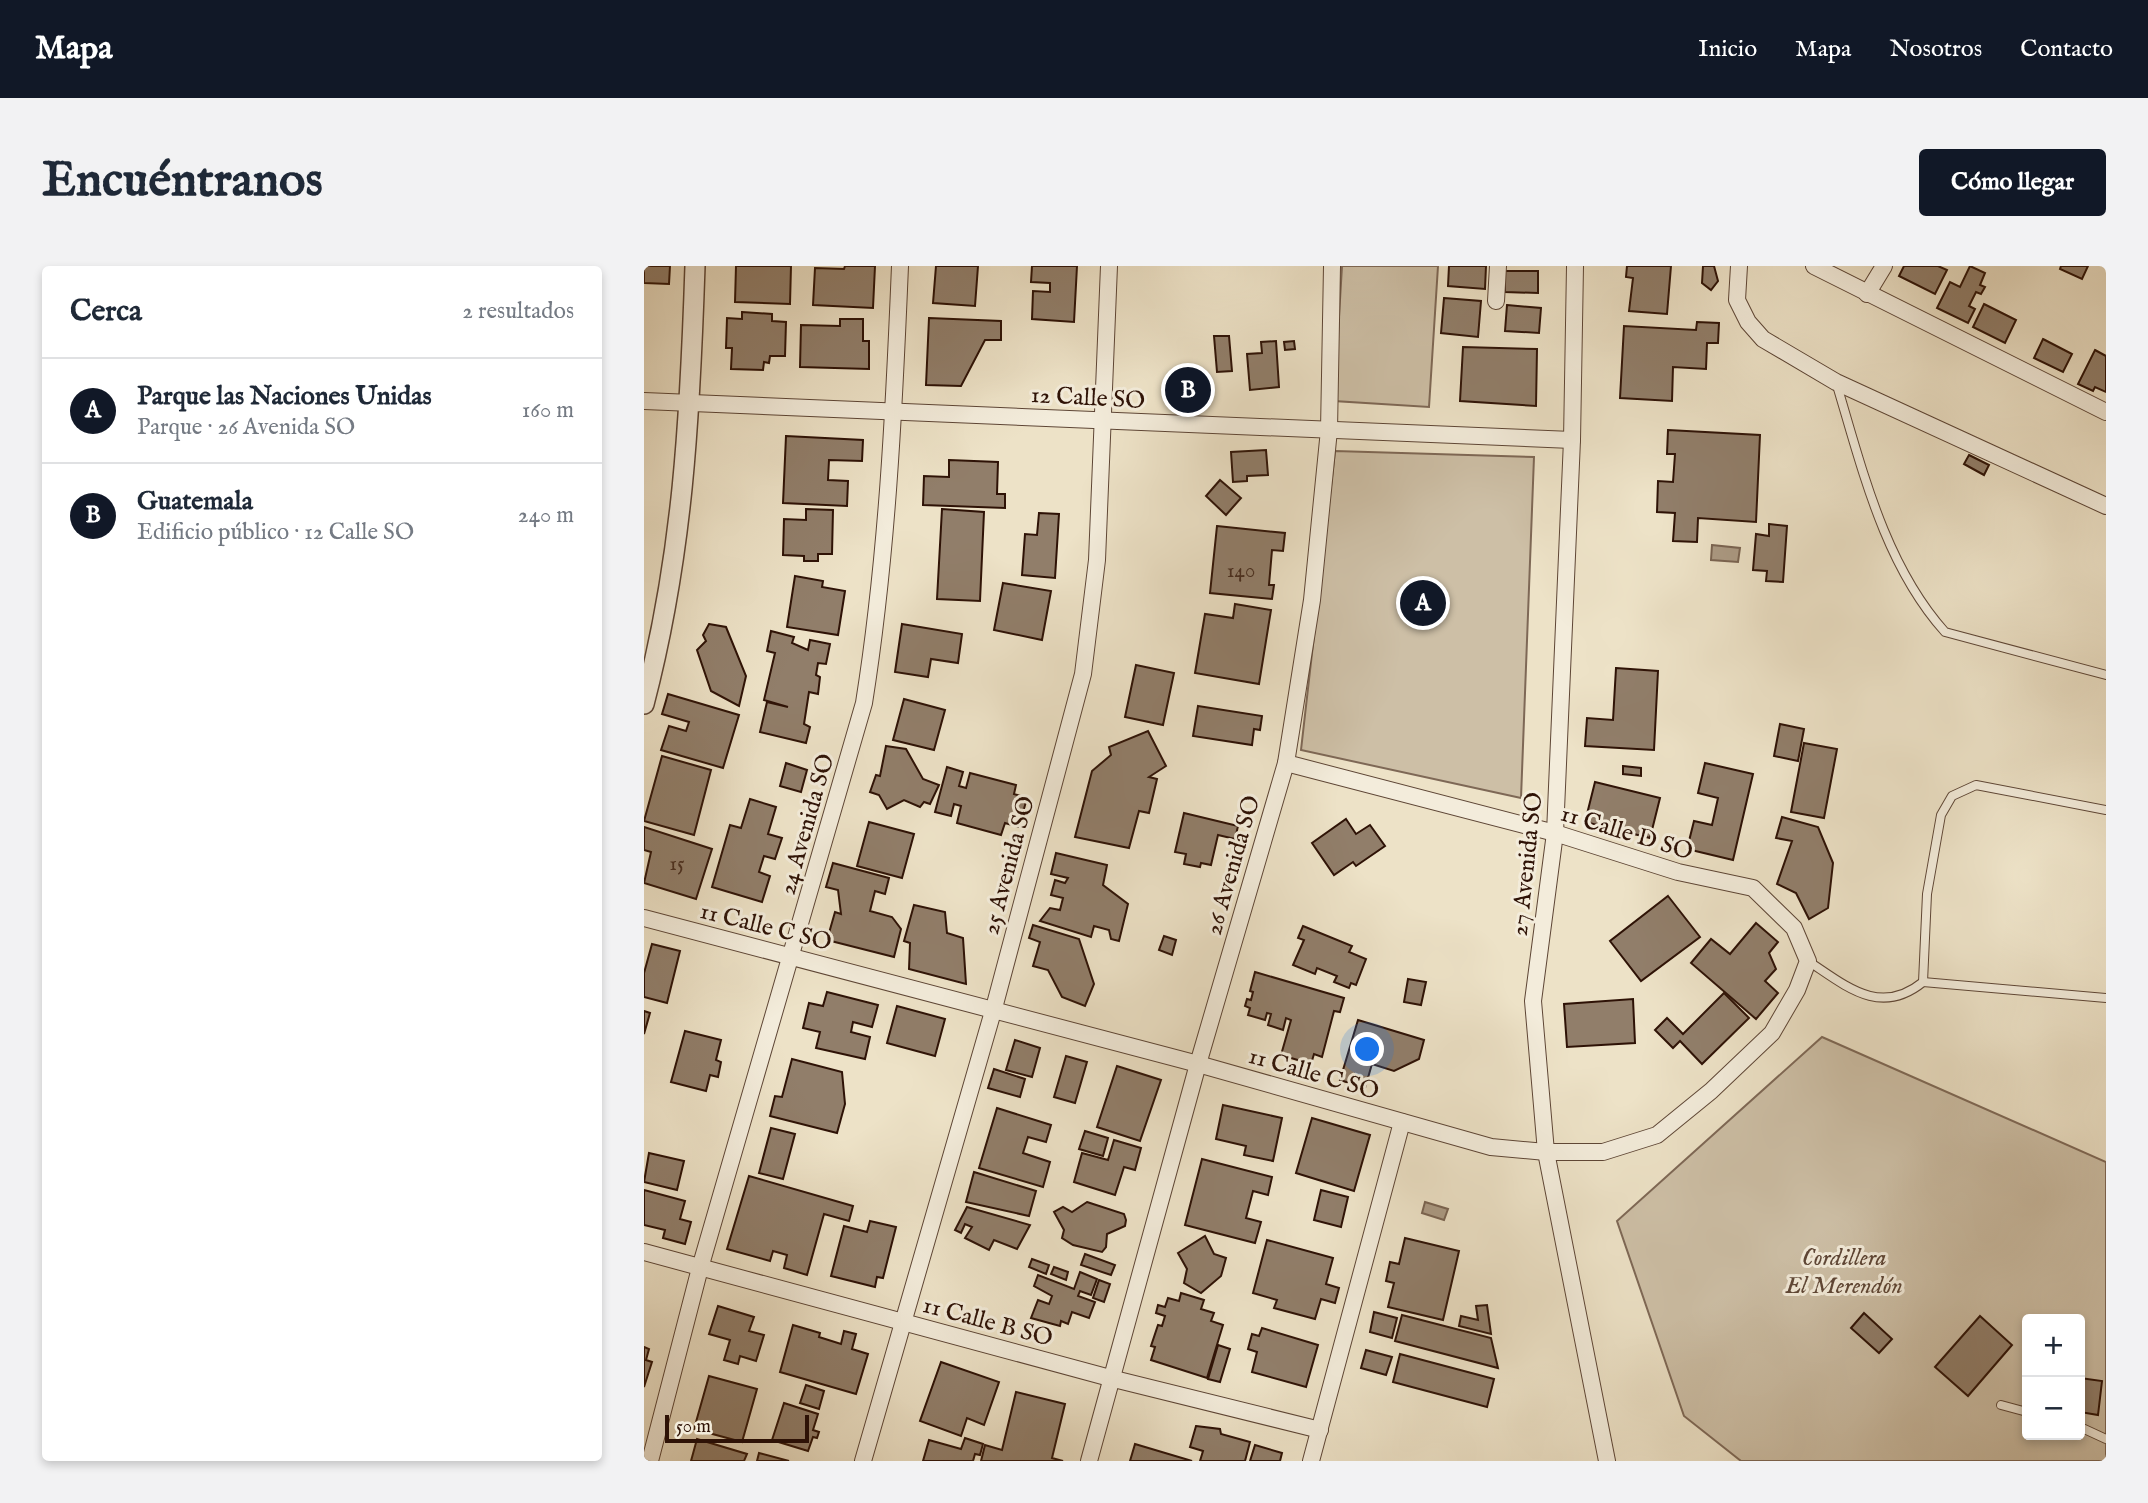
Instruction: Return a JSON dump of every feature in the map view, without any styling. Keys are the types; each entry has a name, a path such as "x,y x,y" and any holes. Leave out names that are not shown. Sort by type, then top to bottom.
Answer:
{"street":[{"path":"644,704 663,631 675,560 690,404 695,266"},
{"name":"24 Avenida SO","path":"650,1461 700,1268 864,703 880,607 894,410 900,266"},
{"name":"25 Avenida SO","path":"863,1461 994,1009 1083,674 1097,560 1109,266"},
{"name":"26 Avenida SO","path":"1089,1461 1198,1063 1286,763 1312,600 1329,430 1332,266"},
{"path":"1496,301 1498,266"},
{"name":"27 Avenida SO","path":"1575,266 1572,440 1555,833 1533,1001 1546,1152 1607,1461"},
{"path":"1739,266 1737,300 1748,322 1763,340 1836,382 2106,506"},
{"path":"1867,293 1884,266"},
{"path":"1820,268 2106,412"},
{"name":"12 Calle SO","path":"644,401 1572,440"},
{"name":"11 Calle D SO","path":"1286,763 1555,833 1678,872 1753,888 1794,928 1808,961"},
{"name":"11 Calle C SO","path":"644,918 1198,1063 1491,1147 1546,1152 1603,1152 1657,1135 1711,1091 1772,1033 1797,990 1808,961"},
{"path":"1311,1461 1402,1122"},
{"name":"11 Calle B SO","path":"644,1252 1110,1378 1320,1430"}],"lane":[{"path":"1836,382 1867,484 1897,560 1929,614 1945,632 2106,676"},
{"path":"1923,982 1927,894 1941,815 1952,796 1976,785 2106,810"},
{"path":"1808,961 1857,993 1885,999 1911,992 1923,982 2106,998"},
{"path":"2001,1405 2022,1411"},
{"path":"2085,1429 2106,1438"}],"green space":[{"path":"1342,266 1438,266 1429,407 1334,401"},
{"path":"1335,451 1534,457 1521,798 1301,750"},
{"name":"Cordillera El Merendón","path":"1822,1037 2106,1162 2106,1461 1741,1461 1684,1416 1617,1221"}],"shaded area":[{"path":"1712,545 1740,548 1738,562 1711,560"},
{"path":"1425,1202 1448,1209 1444,1220 1422,1213"}],"building":[{"path":"644,266 670,266 669,284 644,283"},
{"path":"736,266 791,266 790,304 735,302"},
{"path":"845,266 875,266 873,308 813,305 815,268 844,269"},
{"path":"936,266 978,266 975,306 933,303"},
{"path":"1032,266 1077,266 1074,322 1032,319 1033,291 1050,292 1050,283 1031,282"},
{"path":"1449,266 1486,266 1485,289 1448,286"},
{"path":"1627,266 1671,266 1667,314 1629,311 1633,278 1626,277"},
{"path":"1703,266 1714,266 1718,281 1711,290 1702,283"},
{"path":"1904,266 1938,266 1947,270 1935,294 1899,276"},
{"path":"1970,266 1985,273 1980,285 1985,287 1981,294 1976,292 1969,306 1975,309 1968,323 1937,308 1950,282 1960,287"},
{"path":"2061,266 2088,266 2082,279 2060,269"},
{"path":"1505,271 1538,271 1538,293 1505,292"},
{"path":"1444,298 1481,301 1478,337 1441,333"},
{"path":"1984,304 2016,320 2005,343 1973,327"},
{"path":"1507,305 1541,308 1539,333 1505,331"},
{"path":"742,312 772,314 772,321 786,322 785,356 770,356 769,363 764,362 763,370 731,369 732,348 726,348 727,318 742,319"},
{"path":"929,318 1001,321 1001,340 985,340 961,386 926,385"},
{"path":"840,319 863,319 863,341 869,341 869,369 800,367 801,325 840,326"},
{"path":"1697,322 1719,323 1718,343 1707,343 1706,369 1673,367 1672,401 1620,398 1624,326 1696,330"},
{"path":"1214,336 1229,336 1232,371 1217,372"},
{"path":"2043,339 2072,354 2063,372 2034,358"},
{"path":"1276,341 1279,387 1250,390 1247,354 1262,353 1261,342"},
{"path":"1294,341 1295,349 1285,350 1284,342"},
{"path":"1463,347 1537,349 1536,406 1460,401"},
{"path":"2095,350 2106,356 2106,392 2095,387 2093,391 2078,384"},
{"path":"1668,430 1760,435 1756,522 1698,518 1697,542 1673,541 1675,513 1657,512 1658,481 1673,482 1675,454 1667,454"},
{"path":"786,436 863,440 862,461 829,460 828,480 848,481 847,506 783,503"},
{"path":"1266,450 1268,475 1247,476 1247,481 1233,482 1231,452"},
{"path":"1969,455 1989,465 1984,475 1964,464"},
{"path":"949,460 998,462 997,494 1005,494 1005,508 923,505 924,476 949,477"},
{"path":"1220,480 1241,498 1226,515 1206,496"},
{"path":"806,509 833,510 832,554 818,554 818,561 804,561 804,556 783,555 784,519 806,520"},
{"path":"942,509 984,512 980,601 937,599"},
{"path":"1039,513 1059,514 1055,578 1022,575 1025,534 1037,535"},
{"path":"1769,524 1787,526 1783,582 1766,581 1767,571 1753,570 1756,534 1769,536"},
{"path":"1217,526 1285,533 1283,551 1272,550 1269,585 1274,585 1272,599 1210,593"},
{"path":"795,576 823,581 822,587 845,591 838,635 787,627"},
{"path":"1003,583 1051,591 1042,640 994,630"},
{"path":"1235,604 1271,610 1259,684 1195,673 1205,614 1233,618"},
{"path":"709,624 726,627 746,676 739,706 711,691 697,650 706,641 703,635"},
{"path":"902,624 962,634 958,663 931,659 928,677 895,672"},
{"path":"771,631 794,637 792,643 808,650 810,640 830,644 826,664 818,663 818,694 809,692 804,724 810,727 806,743 760,732 767,702 788,707 764,700 775,653 767,651"},
{"path":"1136,665 1174,673 1163,725 1125,717"},
{"path":"1616,668 1658,671 1654,750 1585,746 1587,718 1613,720"},
{"path":"668,694 739,715 723,768 661,750 669,726 686,731 689,722 662,714"},
{"path":"904,699 945,710 934,750 893,740"},
{"path":"1198,706 1262,716 1260,730 1254,729 1252,745 1193,736"},
{"path":"1780,724 1804,729 1798,761 1774,756"},
{"path":"1148,731 1166,766 1149,777 1157,779 1149,813 1139,811 1129,848 1075,837 1092,771 1111,755 1109,747"},
{"path":"1804,743 1837,749 1824,818 1791,812"},
{"path":"886,746 906,749 923,779 939,785 930,804 924,802 920,807 904,800 887,809 879,795 870,792 876,775 880,776"},
{"path":"662,756 711,770 694,835 644,821"},
{"path":"786,763 807,770 801,792 780,786"},
{"path":"1705,763 1753,774 1733,860 1687,849 1694,821 1712,825 1718,798 1698,793"},
{"path":"1623,766 1641,768 1641,776 1623,774"},
{"path":"947,767 963,772 959,786 966,788 970,773 1016,785 1014,794 1027,798 1019,827 1005,823 1001,835 957,823 961,806 954,804 951,816 935,812"},
{"path":"1595,782 1660,798 1650,838 1585,822"},
{"path":"750,799 776,807 768,834 782,838 775,859 764,856 759,872 770,876 762,902 712,887 730,825 741,828"},
{"path":"1184,813 1238,826 1235,839 1218,835 1211,865 1201,863 1200,867 1184,864 1186,854 1175,852"},
{"path":"1782,817 1818,827 1833,863 1828,908 1809,919 1796,893 1777,884 1792,841 1776,838"},
{"path":"1346,819 1356,834 1370,825 1385,846 1356,866 1353,862 1334,875 1312,843"},
{"path":"869,822 914,834 902,878 857,866"},
{"path":"644,827 712,849 696,899 644,883 651,852 644,850"},
{"path":"1056,853 1107,865 1103,885 1128,904 1119,941 1111,939 1109,930 1094,926 1091,937 1040,921 1050,908 1060,910 1063,898 1051,895 1055,880 1065,883 1068,878 1051,874"},
{"path":"833,863 889,878 885,894 875,891 870,911 892,917 901,929 894,957 827,940 835,912 841,914 838,890 826,887"},
{"path":"1668,896 1700,937 1641,981 1610,941"},
{"path":"914,905 945,912 947,933 963,938 966,984 909,969 910,943 904,941"},
{"path":"1756,923 1778,942 1769,953 1776,969 1765,981 1778,993 1756,1019 1691,963 1711,939 1730,954"},
{"path":"1033,925 1079,939 1094,984 1085,1006 1062,997 1048,970 1033,966 1040,942 1029,938"},
{"path":"1303,926 1352,946 1349,952 1366,959 1356,985 1351,983 1349,988 1334,982 1337,976 1317,968 1315,974 1293,965 1304,940 1298,938"},
{"path":"1164,936 1176,940 1172,955 1159,950"},
{"path":"652,944 680,951 667,1003 644,997 644,973"},
{"path":"1255,972 1344,998 1340,1012 1334,1011 1322,1057 1314,1054 1311,1064 1281,1055 1291,1020 1286,1018 1283,1030 1268,1025 1271,1014 1267,1013 1265,1020 1248,1015 1250,1008 1245,1006 1247,999 1251,1000 1253,992 1250,991"},
{"path":"1408,979 1426,982 1421,1005 1404,1002"},
{"path":"827,992 878,1005 872,1027 853,1022 851,1032 870,1037 865,1059 816,1048 820,1032 803,1028 809,1003 823,1006"},
{"path":"1724,993 1749,1018 1702,1064 1680,1041 1673,1048 1655,1030 1667,1018 1683,1034"},
{"path":"1633,999 1635,1043 1567,1047 1564,1004"},
{"path":"897,1006 945,1019 935,1056 887,1043"},
{"path":"644,1011 650,1013 644,1034"},
{"path":"1358,1020 1424,1040 1419,1059 1394,1071 1372,1064 1365,1088 1340,1080"},
{"path":"685,1031 721,1040 716,1060 721,1062 718,1077 710,1075 706,1091 671,1082"},
{"path":"1015,1040 1040,1048 1032,1077 1006,1070"},
{"path":"1066,1056 1087,1062 1075,1103 1054,1097"},
{"path":"792,1059 842,1072 845,1104 837,1133 770,1116 775,1096 782,1097"},
{"path":"1117,1066 1161,1080 1140,1141 1097,1127"},
{"path":"994,1069 1025,1079 1020,1097 988,1088"},
{"path":"1223,1105 1282,1118 1273,1161 1244,1155 1246,1146 1216,1139"},
{"path":"997,1108 1051,1125 1046,1142 1028,1137 1023,1153 1050,1162 1043,1187 979,1168"},
{"path":"1312,1118 1370,1135 1354,1191 1296,1173"},
{"path":"771,1128 795,1134 783,1179 759,1173"},
{"path":"1085,1131 1108,1138 1103,1156 1079,1149"},
{"path":"1114,1140 1141,1148 1135,1170 1124,1167 1115,1195 1074,1182 1082,1153 1108,1160"},
{"path":"649,1153 684,1161 677,1190 644,1182"},
{"path":"1202,1159 1272,1177 1268,1195 1253,1191 1246,1218 1261,1222 1255,1243 1185,1225"},
{"path":"974,1172 1036,1191 1029,1216 966,1202"},
{"path":"749,1176 853,1206 849,1221 824,1214 807,1275 784,1268 787,1255 773,1251 770,1261 727,1249"},
{"path":"644,1190 685,1201 680,1219 691,1222 685,1244 663,1238 665,1230 644,1225"},
{"path":"1321,1190 1348,1197 1341,1227 1314,1220"},
{"path":"1087,1202 1124,1214 1126,1220 1125,1226 1107,1234 1106,1247 1102,1252 1073,1245 1062,1238 1064,1230 1054,1212 1063,1207 1072,1212"},
{"path":"967,1207 1030,1225 1017,1249 994,1240 989,1250 965,1238 972,1227 965,1224 961,1233 955,1230"},
{"path":"870,1221 896,1227 883,1278 877,1277 875,1287 831,1276 844,1226 867,1232"},
{"path":"1205,1236 1214,1254 1226,1258 1221,1276 1201,1293 1184,1283 1187,1269 1178,1253"},
{"path":"1405,1238 1459,1251 1443,1320 1388,1307 1394,1283 1386,1281 1390,1262 1399,1264"},
{"path":"1267,1240 1333,1258 1326,1284 1339,1288 1335,1303 1321,1299 1315,1319 1274,1308 1277,1300 1253,1293"},
{"path":"1085,1254 1115,1265 1111,1275 1081,1265"},
{"path":"1032,1259 1049,1265 1046,1274 1029,1267"},
{"path":"1054,1267 1068,1272 1066,1280 1051,1274"},
{"path":"1080,1272 1097,1279 1091,1295 1080,1291 1078,1296 1095,1302 1089,1318 1072,1312 1068,1324 1061,1321 1060,1326 1031,1318 1038,1300 1049,1304 1052,1296 1034,1286 1038,1275 1074,1289"},
{"path":"1099,1280 1110,1284 1104,1302 1093,1298"},
{"path":"1181,1293 1204,1300 1201,1309 1214,1313 1211,1321 1223,1325 1207,1378 1151,1360 1155,1347 1151,1346 1158,1325 1162,1326 1165,1316 1156,1313 1158,1305 1165,1307 1168,1298 1179,1301"},
{"path":"1487,1305 1491,1334 1459,1326 1461,1316 1478,1320 1476,1306"},
{"path":"718,1306 754,1317 749,1331 764,1335 756,1361 740,1356 738,1364 724,1360 730,1340 709,1334"},
{"path":"1374,1312 1397,1318 1392,1338 1370,1332"},
{"path":"1864,1313 1892,1339 1879,1353 1851,1328"},
{"path":"1402,1315 1491,1338 1498,1368 1395,1341"},
{"path":"1980,1316 2012,1345 1968,1396 1935,1367"},
{"path":"793,1325 820,1333 819,1337 841,1344 844,1331 856,1334 852,1349 868,1354 856,1394 780,1372"},
{"path":"1262,1328 1318,1345 1306,1387 1252,1372 1257,1352 1248,1349 1252,1334 1259,1336"},
{"path":"1218,1345 1230,1349 1220,1382 1208,1379"},
{"path":"644,1347 649,1349 646,1360 652,1362 644,1387"},
{"path":"1366,1350 1392,1357 1386,1375 1361,1368"},
{"path":"1400,1354 1494,1379 1487,1407 1393,1382"},
{"path":"941,1362 999,1382 984,1425 967,1418 961,1436 920,1421"},
{"path":"709,1376 757,1389 742,1442 694,1429"},
{"path":"2085,1379 2102,1381 2098,1415 2085,1413"},
{"path":"806,1385 824,1391 819,1409 800,1403"},
{"path":"1016,1392 1065,1404 1052,1458 1063,1461 981,1461 985,1445 1002,1450"},
{"path":"784,1403 818,1414 813,1430 819,1432 817,1438 813,1437 808,1451 772,1440"},
{"path":"1196,1426 1220,1429 1221,1434 1250,1442 1245,1461 1200,1461 1203,1451 1190,1447"},
{"path":"965,1438 983,1444 980,1455 975,1454 973,1461 923,1461 929,1440 961,1449"},
{"path":"697,1439 747,1454 744,1461 691,1461"},
{"path":"1135,1444 1192,1461 1130,1461"},
{"path":"1255,1445 1282,1453 1280,1461 1250,1461"},
{"path":"759,1453 789,1461 757,1461"}],"place":[{"name":"Guatemala","path":"1188,390"},
{"name":"Parque las Naciones Unidas","path":"1423,603"}]}
